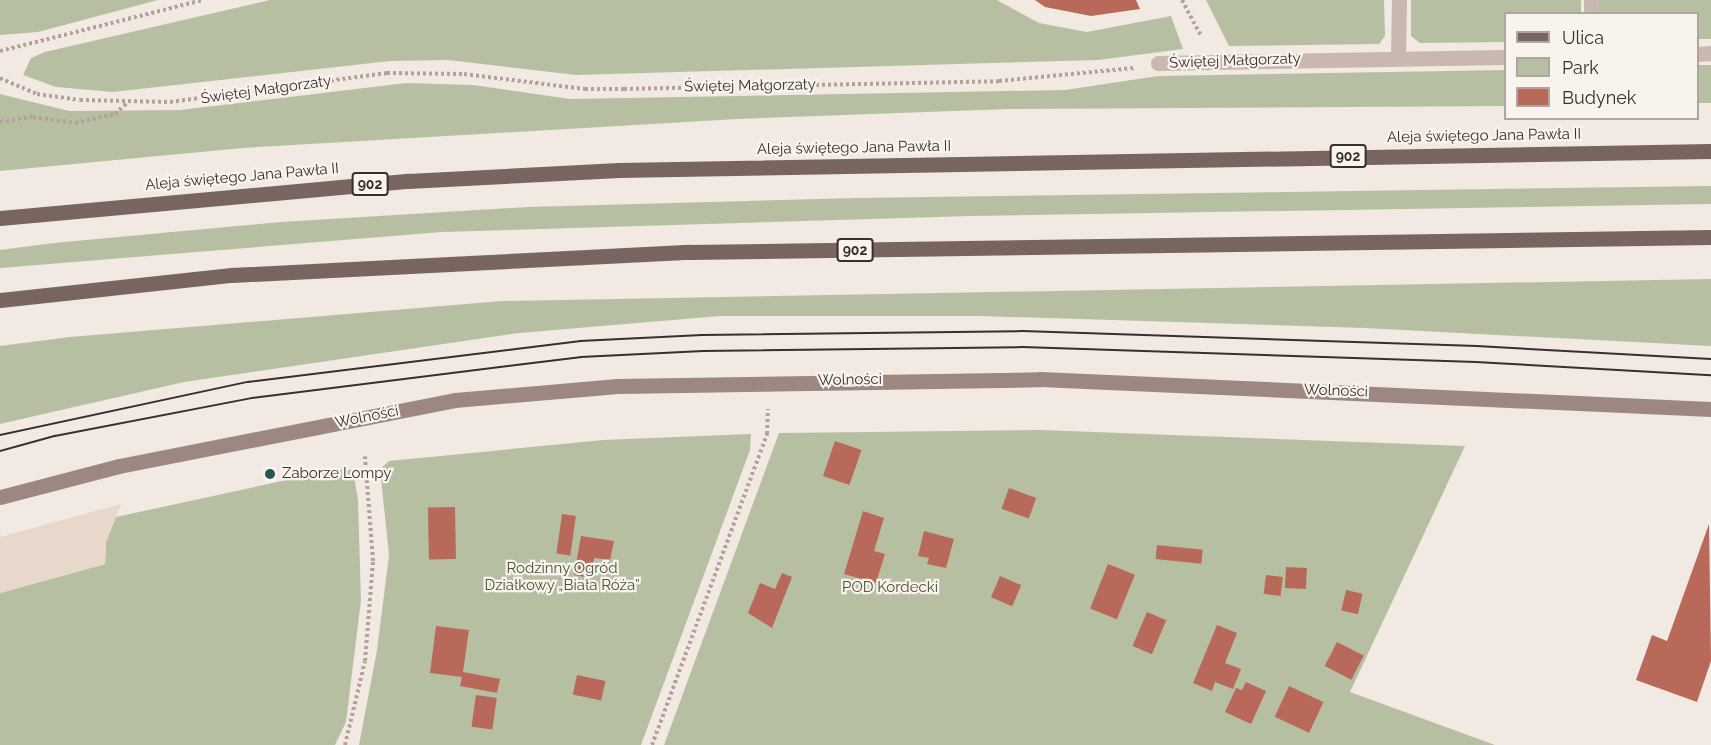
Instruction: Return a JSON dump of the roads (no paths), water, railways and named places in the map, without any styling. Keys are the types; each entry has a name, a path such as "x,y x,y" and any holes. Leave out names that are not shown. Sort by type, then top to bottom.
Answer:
{"main road":[{"name":"Aleja świętego Jana Pawła II","path":"0,218 397,182 619,170 1711,151"},
{"name":"902","path":"0,300 232,275 689,252 1711,237"}],"street":[{"path":"1398,58 1399,0"},
{"name":"Świętej Małgorzaty","path":"1158,63 1504,57"},
{"name":"Wolności","path":"0,497 119,466 455,400 618,386 1040,379 1711,409"}],"tram line":[{"path":"0,435 248,382 580,341 702,335 1023,331 1477,346 1711,359"},
{"path":"0,451 55,436 252,398 581,357 703,351 1023,347 1476,362 1711,375"}],"place":[{"name":"Zaborze Lompy","path":"270,474"}],"park label":[{"name":"Rodzinny Ogród Działkowy „Biała Róża”","path":"562,576"},
{"name":"POD Kordecki","path":"890,588"}]}
